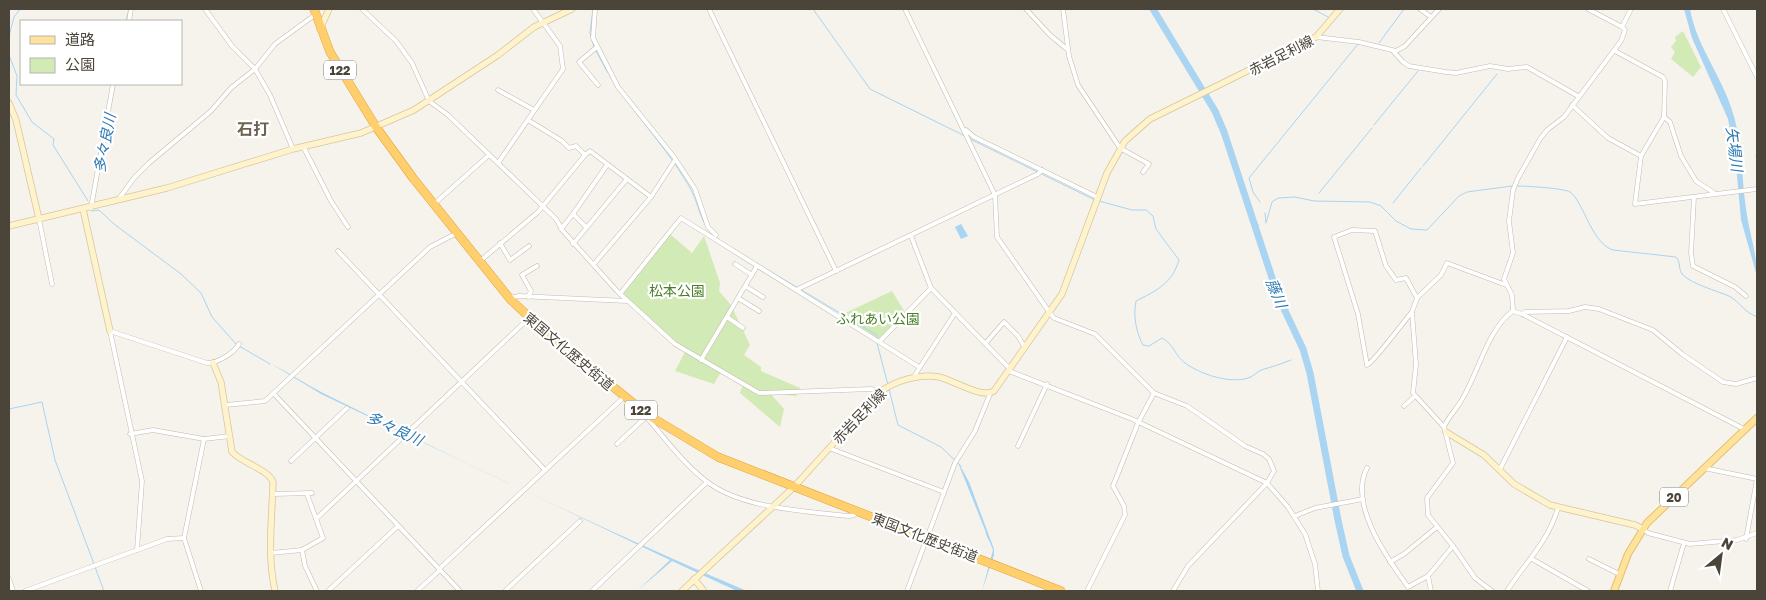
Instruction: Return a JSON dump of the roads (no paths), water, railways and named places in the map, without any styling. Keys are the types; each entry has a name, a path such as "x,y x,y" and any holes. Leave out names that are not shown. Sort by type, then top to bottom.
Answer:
{"highway":[{"name":"東国文化歴史街道","path":"315,11 320,29 336,63 376,127 456,233 529,318 624,397 648,415 718,457 1061,591"}],"main road":[{"name":"20","path":"1614,591 1628,554 1643,529 1757,418"}],"street":[{"path":"206,9 232,46 255,69 270,95 293,149"},
{"path":"320,29 329,9"},
{"path":"362,9 396,41 412,63 429,101 448,115 556,219 573,244 594,264 620,294 675,344 765,394 872,389 880,392"},
{"path":"498,163 562,69 560,46 534,9"},
{"path":"9,226 91,208 167,188 293,149 348,137 376,127 429,101 543,22 572,9"},
{"path":"595,9 593,38 597,48 618,87 675,160 694,189 708,227 716,236"},
{"path":"709,9 836,271"},
{"path":"905,9 995,195 997,237 1050,313 1054,318 1096,334 1154,393 1187,406 1245,446 1263,454 1274,471 1267,482 1188,566 1172,591"},
{"path":"1026,9 1050,35 1068,50"},
{"path":"1063,9 1068,50 1078,85 1120,148 1149,164 1143,172"},
{"name":"赤岩足利線","path":"1120,148 1137,129 1150,119 1316,37 1340,9"},
{"path":"1420,9 1431,17"},
{"path":"1393,51 1405,46 1438,9"},
{"path":"1513,311 1512,296 1504,279 1513,253 1509,221 1516,184 1540,139 1547,130 1564,117 1578,96 1615,52 1625,33 1622,27 1588,9"},
{"path":"1622,27 1630,9"},
{"path":"1723,9 1757,77"},
{"path":"118,200 125,189 149,163 211,111 231,88 255,69 275,44 315,11"},
{"path":"1316,37 1359,42 1393,51 1403,62 1410,66 1452,73 1490,66 1508,68 1525,66 1568,88 1578,96"},
{"path":"597,48 579,62 598,85"},
{"path":"1615,52 1664,78 1664,117 1641,156 1635,204 1694,197 1745,188 1757,189"},
{"path":"91,208 113,85"},
{"path":"498,90 534,110"},
{"path":"9,103 16,120 52,284"},
{"path":"1572,105 1608,138 1641,156"},
{"path":"1664,117 1670,122 1681,156 1696,181 1714,193"},
{"path":"528,120 562,141 569,148 576,146 584,155"},
{"path":"964,130 974,137 1097,199"},
{"path":"304,146 331,201 348,227"},
{"path":"907,591 957,457 976,431 990,394 998,387 1050,313 1064,289 1110,166 1120,148"},
{"path":"480,262 542,207 584,155 590,151 651,197"},
{"path":"434,204 489,154"},
{"path":"594,264 651,197 675,160"},
{"path":"561,229 607,164"},
{"path":"796,290 911,236 1038,174 1042,170"},
{"path":"573,244 627,180"},
{"path":"1694,197 1691,253 1693,266 1735,287 1746,296"},
{"path":"84,209 130,434 142,481 137,550"},
{"path":"573,214 586,227"},
{"path":"620,294 681,218 919,367"},
{"path":"1417,298 1406,278 1396,280 1386,266 1375,231 1352,230 1334,237 1358,314 1367,365 1373,362 1412,312 1417,298 1435,282 1447,263 1506,285"},
{"path":"226,405 262,402 274,394 430,247 456,233"},
{"path":"911,236 930,288 1009,370 1138,423 1267,482 1295,516 1306,534 1313,556 1318,591"},
{"path":"500,243 510,260 529,246"},
{"path":"338,251 545,470"},
{"path":"735,264 752,275"},
{"path":"528,296 531,291 522,275 537,266"},
{"path":"701,360 757,266"},
{"path":"745,286 763,298"},
{"path":"880,341 930,288"},
{"path":"510,298 528,296 628,301"},
{"path":"738,298 759,311"},
{"path":"1522,314 1585,308 1599,309 1653,330 1682,354 1723,382 1736,384 1757,378"},
{"path":"1513,311 1744,429"},
{"path":"1492,591 1475,578 1453,546 1428,515 1426,497 1452,463 1445,429 1462,401 1489,344 1506,317 1513,311"},
{"path":"1412,312 1416,365 1412,384 1414,397 1445,429 1484,455 1519,488 1558,508 1635,525 1684,544 1746,538 1757,533"},
{"path":"913,378 955,313"},
{"path":"727,316 743,328"},
{"path":"316,519 529,318"},
{"path":"985,344 1004,322 1018,336 1025,348"},
{"path":"110,331 213,363 237,348 239,344"},
{"path":"1500,469 1567,337"},
{"path":"213,363 221,382 226,405 232,452 272,478 271,553 275,591"},
{"name":"赤岩足利線","path":"682,591 794,487 880,392 894,383 913,378 938,377 981,393 990,394"},
{"path":"1018,446 1047,384"},
{"path":"1086,591 1125,515 1124,506 1113,486 1138,423 1154,393"},
{"path":"274,394 460,591"},
{"path":"417,591 624,397"},
{"path":"1404,406 1414,397"},
{"path":"291,461 347,408"},
{"path":"617,444 648,415 649,420 683,460 707,482 731,495 773,507 849,516 854,515 856,511"},
{"path":"130,434 154,430 204,439 230,436"},
{"path":"201,591 184,538 204,439"},
{"path":"828,448 944,492"},
{"path":"1367,468 1362,478 1363,499 1375,534 1390,562 1408,587 1428,576 1453,546"},
{"path":"1704,468 1757,480 1746,538"},
{"path":"592,591 707,482"},
{"path":"273,494 312,493"},
{"path":"271,553 302,550 323,538 307,494"},
{"path":"1295,516 1326,506 1363,499"},
{"path":"1507,591 1525,564 1532,559 1549,534 1558,508"},
{"path":"505,591 580,521"},
{"path":"328,591 398,526"},
{"path":"1390,562 1404,554 1437,527"},
{"path":"25,591 167,539 184,538"},
{"path":"1670,591 1684,544"},
{"path":"302,550 305,566 317,591"},
{"path":"1532,559 1588,591"},
{"path":"1589,559 1619,574"},
{"path":"1428,576 1431,591"},
{"path":"9,579 13,591"},
{"path":"694,579 704,591"}],"water":[{"name":"矢場川","path":"1684,9 1690,9 1697,34 1726,95 1735,120 1740,145 1746,209 1756,259 1757,276 1741,220 1735,154 1728,119 1692,38"},
{"path":"961,224 968,236 961,239 955,227"},
{"path":"270,363 323,393 481,470 586,520 747,591 737,591 672,561 637,591 670,560 321,394"},
{"path":"957,460 969,482 994,549 994,555 982,591 993,550"}],"waterway":[{"path":"9,36 14,17 20,9"},
{"name":"多々良川","path":"126,20 129,9"},
{"path":"593,9 590,33 594,47"},
{"path":"813,9 870,89 965,136"},
{"name":"藤川","path":"1153,9 1215,111 1224,132 1278,296 1303,349 1310,373 1346,556 1360,591"},
{"path":"1313,9 1328,17"},
{"path":"1379,43 1404,9"},
{"path":"9,40 9,55 17,76 16,95 32,122 54,139 53,145 88,201"},
{"path":"1260,202 1253,192 1249,178 1358,44 1361,44"},
{"path":"596,51 617,86 678,168 693,193 703,221 717,239"},
{"path":"1374,125 1418,71"},
{"path":"1423,166 1497,74"},
{"name":"多々良川","path":"112,100 115,85"},
{"path":"1319,193 1372,128"},
{"path":"968,138 1095,200"},
{"path":"1393,203 1421,168"},
{"path":"1266,223 1272,202 1278,198 1295,197 1314,201 1370,202 1381,206 1396,221 1411,229 1427,230 1459,196 1467,192 1512,186"},
{"path":"1516,186 1552,188 1570,192 1579,203 1593,231 1605,246 1613,250 1676,257 1681,273 1687,278 1729,296 1757,317"},
{"path":"1099,201 1132,210 1146,210 1153,216 1156,229 1179,260 1172,275 1163,285 1136,301 1136,324 1143,345 1149,346 1162,338 1170,344 1181,360 1191,367 1215,377 1232,380 1250,377 1261,370 1291,360"},
{"name":"多々良川","path":"92,211 99,210 114,224 181,274 201,293 212,317 236,344"},
{"path":"1265,213 1266,222"},
{"name":"藤川","path":"1255,229 1259,225"},
{"path":"733,249 877,335 877,339"},
{"path":"877,343 888,385"},
{"name":"多々良川","path":"239,346 270,364"},
{"path":"889,389 898,425 941,447 961,466"},
{"path":"9,409 42,402 55,460 94,564"},
{"path":"986,533 989,540"},
{"path":"95,567 104,591"}],"district":[{"name":"石打","path":"253,129"}],"park label":[{"name":"松本公園","path":"677,290"},
{"name":"ふれあい公園","path":"878,318"}]}
